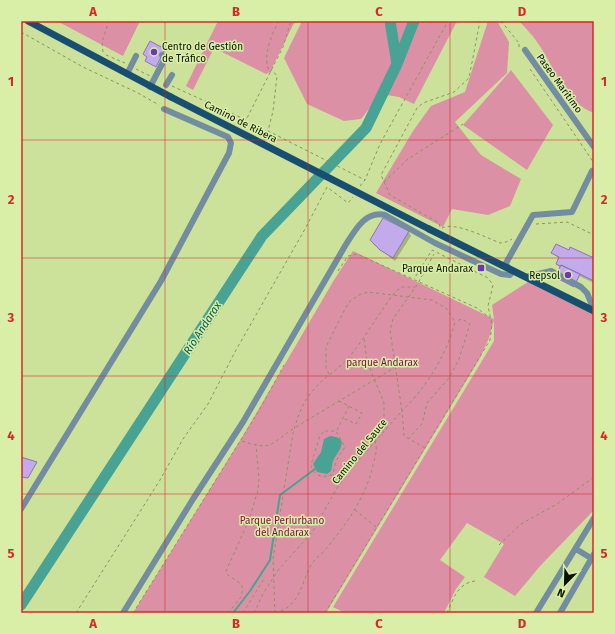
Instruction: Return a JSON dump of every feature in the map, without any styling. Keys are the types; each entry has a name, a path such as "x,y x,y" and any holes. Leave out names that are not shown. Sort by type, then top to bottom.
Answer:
{"main road":[{"name":"Camino de Ribera","path":"28,21 150,87 429,229 439,231 511,270 594,311"},
{"name":"Camino de Ribera","path":"21,22 43,30"}],"street":[{"name":"Paseo Marítimo","path":"522,51 594,147"},
{"path":"150,87 164,60 162,55"},
{"path":"127,74 136,56"},
{"path":"166,84 172,75"},
{"path":"21,509 161,281 229,153 231,143 228,137 164,109"},
{"path":"122,613 247,415 345,246 365,219 376,214 385,215 436,243 501,274 510,275 511,270 506,263 533,215 572,212 592,171"},
{"path":"526,277 551,271 588,293 594,311"},
{"path":"536,613 594,518"},
{"path":"560,613 593,558 576,549"}],"path":[{"path":"103,54 102,42 109,21"},
{"path":"279,21 266,60 267,67 270,72 272,70 277,76 268,131 365,180"},
{"path":"166,84 246,120 284,44 291,21"},
{"path":"76,613 160,480 183,439 208,404 236,350 305,229 327,187 348,203 365,180 380,144 448,21"},
{"path":"439,231 439,223 396,200 390,195 381,175 417,108 423,103 454,92 469,78 480,21"},
{"path":"502,21 519,43 522,51"},
{"path":"21,32 83,67 138,93 164,109"},
{"path":"519,43 522,51"},
{"path":"98,51 154,78"},
{"path":"529,67 594,163"},
{"path":"383,182 408,159 463,124"},
{"path":"532,224 567,222 594,235"},
{"path":"439,231 443,227 454,226 503,243 513,238"},
{"path":"325,613 487,347 492,332 488,306 492,282 486,277 432,250 415,279 413,279"},
{"path":"335,276 348,256 354,254 477,308 490,318"},
{"path":"425,449 404,436 402,429 402,411 390,330 393,319 419,282 434,254"},
{"path":"275,613 273,559 286,487 294,428 305,399 316,386 348,359 364,339 392,296 402,287 413,288 417,285"},
{"path":"330,375 326,368 326,347 350,301 359,295 368,292 392,296 415,296 432,300 447,308 455,322 462,319 470,324 460,359 449,378 427,403 422,424 408,439"},
{"name":"Camino del Sauce","path":"254,613 264,592 274,577 313,532 337,488 375,440 421,389 433,372 444,352 455,322"},
{"path":"364,339 367,361 384,403 382,426 384,431"},
{"path":"133,613 260,409 284,365"},
{"path":"242,441 265,447 273,445 294,428 338,400 395,367"},
{"path":"338,400 362,413 356,424 343,418"},
{"path":"336,431 349,406"},
{"path":"333,474 327,477 318,476 313,472 310,461 320,435 325,431 336,431"},
{"path":"333,474 336,461 345,447 336,431"},
{"path":"275,613 297,597 314,561 325,550 354,510 371,477 377,448 375,440"},
{"path":"228,613 242,594 241,584 228,575 226,571 249,520 258,490 259,479 256,445"},
{"path":"333,474 338,479"},
{"path":"498,545 520,524 557,504 594,477"},
{"path":"354,510 377,528"},
{"path":"242,613 265,577"},
{"path":"447,613 458,590 466,582 475,581"}],"green space":[{"path":"57,21 140,21 123,56"},
{"path":"218,21 295,21 270,72 266,74 214,48 193,90 186,86"},
{"path":"302,21 457,21 414,104 399,97 381,94 361,119 344,121 307,104 284,58"},
{"path":"488,21 497,21 509,42 507,73 455,122 481,155 521,179 510,206 488,215 452,209 443,227 376,193 413,131 431,106 465,92"},
{"path":"519,21 594,21 594,113 575,101 561,82 535,39"},
{"path":"511,70 553,125 527,170 463,125"},
{"path":"353,251 494,319 492,305 528,282 594,315 594,510 541,565 515,596 484,577 504,544 467,523 440,560 465,577 456,589 444,613 345,613 333,607 494,341 494,320 489,338 480,358 326,613 133,613 244,434 334,280"}],"water":[{"path":"330,436 340,439 342,442 340,450 333,461 331,471 327,474 317,472 313,464 321,452 324,439"}],"building":[{"name":"Centro de Gestión de Tráfico","path":"150,41 165,49 156,67 145,61 147,57 143,54"},
{"path":"383,218 409,231 393,258 380,250 370,240"},
{"path":"556,244 569,250 570,247 594,258 594,281 556,264 559,257 551,253"},
{"path":"561,265 580,274 574,287 555,277"},
{"path":"21,457 37,462 28,478 21,477"}],"waterway":[{"name":"Río Andarax","path":"390,21 397,64"},
{"name":"Río Andarax","path":"21,605 262,236 366,128 397,64 414,21"},
{"path":"233,613 250,591 270,560 280,495 315,469"}],"place":[{"name":"Centro de Gestión de Tráfico","path":"154,52"},
{"name":"Parque Andarax","path":"481,268"},
{"name":"Repsol","path":"568,275"}],"park label":[{"name":"parque Andarax","path":"382,362"},
{"name":"Parque Periurbano del Andarax","path":"282,526"}]}
